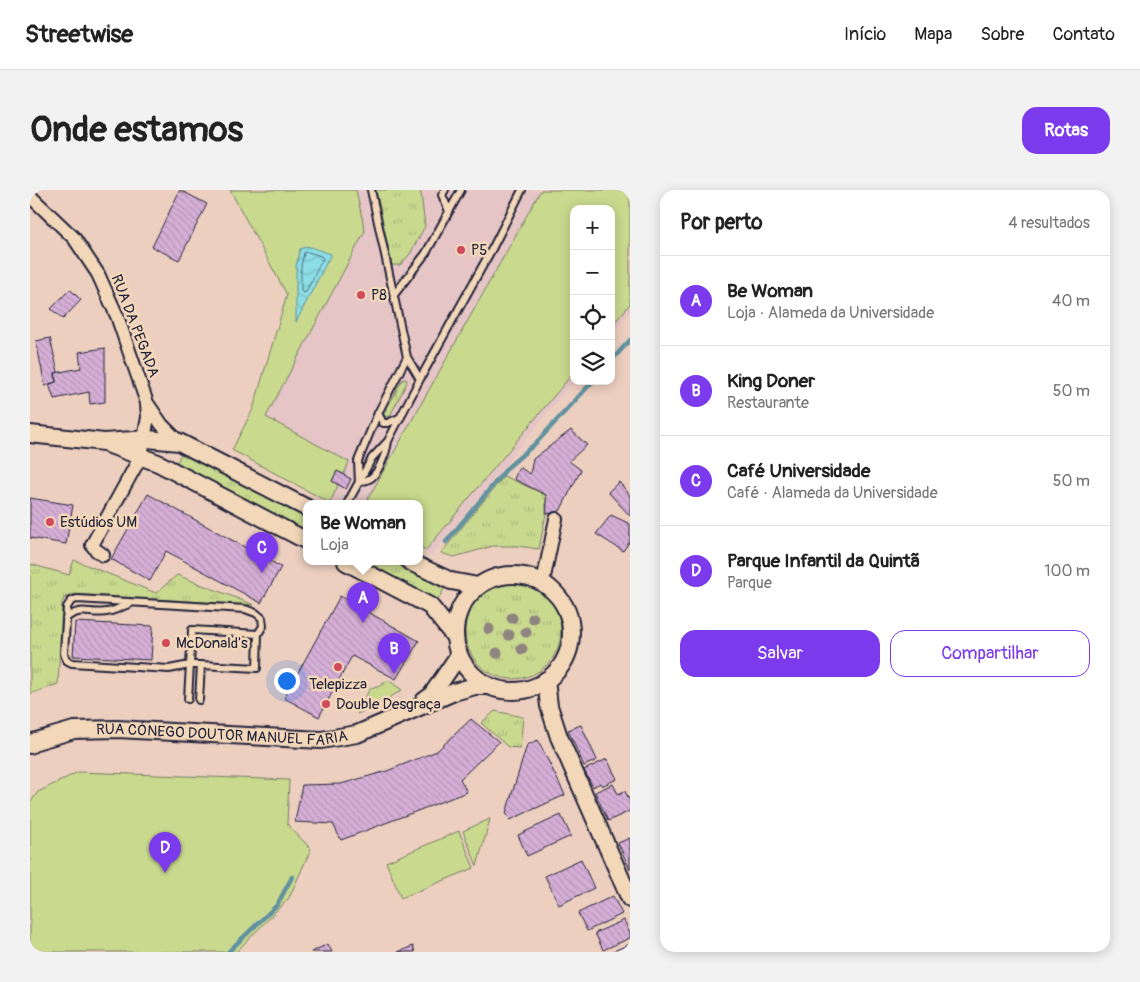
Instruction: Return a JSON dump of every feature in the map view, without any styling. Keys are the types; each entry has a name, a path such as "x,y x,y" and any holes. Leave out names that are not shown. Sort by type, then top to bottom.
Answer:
{"street":[{"name":"RUA DA PEGADA","path":"30,196 74,238 98,274 117,316 147,403"},
{"path":"103,555 92,545 141,456 148,417 147,403"},
{"path":"147,403 162,425 179,442"},
{"path":"30,434 104,442 124,442 144,433 179,442 303,506"},
{"path":"104,442 167,467 303,539"},
{"path":"167,467 166,459 169,451 179,442"},
{"path":"542,582 556,519"},
{"path":"352,565 430,606 454,636"},
{"path":"416,565 451,581 478,586"},
{"path":"507,575 522,575 542,582 558,594 568,611 572,630 569,649 560,667 546,680 522,690 505,691 489,686 470,673 458,655 454,636 457,616 465,600 478,586 493,578 507,575"},
{"name":"RUA CÓNEGO DOUTOR MANUEL FARIA","path":"412,710 431,696 458,655"},
{"path":"546,680 549,706 559,737 630,899"},
{"name":"RUA CÓNEGO DOUTOR MANUEL FARIA","path":"30,745 36,741 74,730 118,729 321,740 357,734 454,692 475,686 489,686"}],"lane":[{"path":"371,190 407,357 420,378"},
{"path":"446,190 442,195 450,211"},
{"path":"394,295 426,253 461,190"},
{"path":"350,500 372,458 388,441 401,418 420,378 493,247 522,190"},
{"path":"359,483 358,461 378,413 407,357"},
{"path":"378,413 383,423 401,418"},
{"path":"77,599 132,602 245,609 256,613 262,618 263,626 258,634 257,668 190,665 169,668 72,663 66,660 64,653 66,618 67,607 71,601 77,599"},
{"path":"66,618 73,613 81,611 106,612 132,602"},
{"path":"188,699 192,630 258,634"},
{"path":"199,700 201,665"}],"shaded area":[{"path":"230,190 630,190 630,311 615,329 615,205 570,205 570,385 431,556 423,551 423,500 326,500 232,450 253,409 287,295"}],"green space":[{"path":"230,190 356,190 365,231 266,417 349,462 344,474 337,471 332,481 338,485 331,500 324,500 232,450 253,409 287,295"},
{"path":"376,190 419,190 421,194 425,226 410,254 400,265 392,265"},
{"path":"541,190 630,190 630,304 615,322 615,205 570,205 570,377 426,550 423,548 423,500 367,500"},
{"path":"406,379 407,382 390,416 385,417 384,414 402,380"},
{"path":"182,452 303,515 303,530 176,464"},
{"path":"504,476 546,495 546,514 539,549 517,546 493,546 454,557 441,553"},
{"path":"74,560 156,593 177,575 254,605 72,594 65,597 62,603 58,684 30,694 30,564 69,575"},
{"path":"364,565 399,565 444,589 436,604"},
{"path":"513,583 531,587 547,597 557,613 561,631 557,649 547,665 531,675 513,679 495,675 479,665 469,649 465,631 469,613 479,597 495,587"},
{"path":"388,680 402,690 374,707 357,714 370,688 378,687"},
{"path":"495,711 523,717 520,748 508,747 481,723"},
{"path":"78,772 289,780 287,824 311,849 289,898 236,952 30,952 30,803 38,792"},
{"path":"490,819 477,866 463,831"},
{"path":"459,831 474,868 401,898 386,862"}],"water":[{"path":"307,246 331,254 296,322 296,266 300,249"}],"building":[{"path":"180,190 207,204 179,260 152,247"},
{"path":"70,289 81,300 63,319 51,309"},
{"path":"50,338 58,372 55,373 56,382 45,386 36,341"},
{"path":"105,348 105,402 90,404 89,392 54,399 49,384 56,382 55,373 81,368 79,352"},
{"path":"571,430 587,445 569,461 581,470 560,511 547,514 546,495 514,479 519,467 530,474 533,459"},
{"path":"337,471 351,479 346,489 332,481"},
{"path":"619,482 630,495 630,516 608,492"},
{"path":"148,494 281,567 261,603 166,551 150,581 111,559"},
{"name":"Estúdios UM","path":"30,498 73,505 66,544 30,538"},
{"path":"611,515 630,524 630,541 623,551 596,534"},
{"path":"340,596 419,641 396,679 352,656 319,717 284,698"},
{"path":"75,622 153,626 151,660 73,656"},
{"path":"471,719 499,742 460,779 467,792 341,840 333,824 295,822 302,785 341,784 387,771 437,751"},
{"path":"581,725 597,760 584,766 568,730"},
{"path":"538,740 565,795 510,820 506,813 527,745"},
{"path":"607,759 617,779 602,786 600,783 593,787 584,770"},
{"path":"613,784 618,794 625,791 630,802 630,811 608,821 595,792"},
{"path":"561,815 571,836 527,856 518,835"},
{"path":"630,838 630,870 618,843"},
{"path":"581,859 594,888 559,905 545,876"},
{"path":"613,896 622,914 587,931 578,913"},
{"path":"624,920 630,938 603,950 595,933"},
{"path":"328,944 332,952 311,952"},
{"path":"630,944 630,952 611,952"},
{"path":"413,946 415,952 398,952"}],"waterway":[{"path":"615,357 630,340"},
{"path":"446,542 508,467 536,443 589,385"},
{"path":"228,952 277,905 292,877"}],"place":[{"name":"P5","path":"461,250"},
{"name":"P8","path":"361,295"},
{"name":"Estúdios UM","path":"50,522"},
{"name":"Café Universidade","path":"262,573"},
{"name":"Be Woman","path":"363,623"},
{"name":"McDonald's","path":"166,643"},
{"name":"Telepizza","path":"338,667"},
{"name":"King Doner","path":"394,674"},
{"name":"Double Desgraça","path":"326,704"},
{"name":"Parque Infantil da Quintã","path":"165,873"}]}
